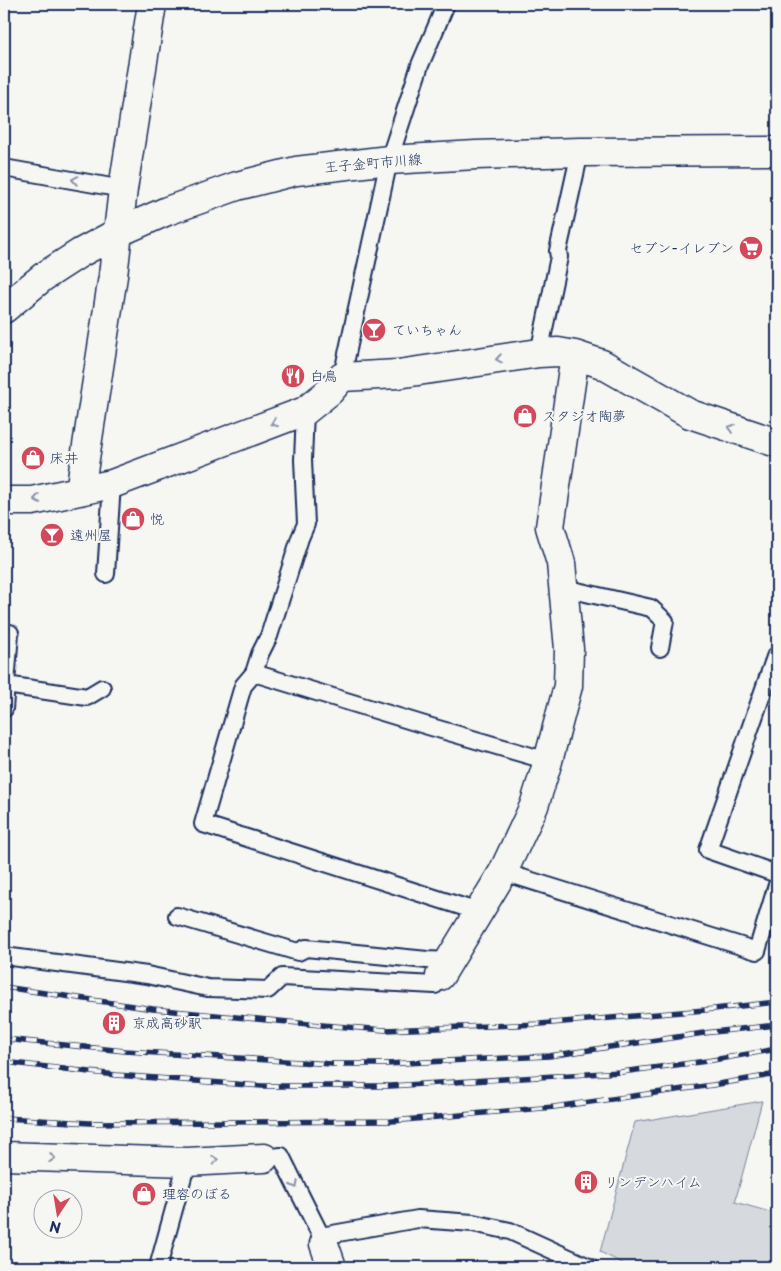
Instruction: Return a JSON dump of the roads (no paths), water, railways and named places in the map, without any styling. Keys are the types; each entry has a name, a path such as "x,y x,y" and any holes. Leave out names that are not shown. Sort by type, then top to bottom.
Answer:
{"street":[{"path":"80,491 113,276 123,189 152,4"},
{"name":"王子金町市川線","path":"4,309 42,277 117,233 166,211 237,186 296,171 389,160 476,155 580,152 777,151"},
{"path":"4,501 32,501 112,484 304,411 330,391 342,377 398,374 539,352 558,352 575,355 602,364 690,414 777,443"},
{"path":"445,968 503,872 534,806 568,686 568,649 564,588 561,563 550,527 575,355"},
{"path":"4,1156 187,1162 264,1158"}],"lane":[{"path":"342,377 389,160 420,65 446,4"},
{"path":"539,352 580,152"},
{"path":"4,168 123,189"},
{"path":"304,411 303,460 306,524 269,636 260,654 254,673 243,686 203,824 479,912"},
{"path":"106,574 112,484"},
{"path":"564,588 651,608 664,621 660,648"},
{"path":"4,709 10,633"},
{"path":"777,657 775,657 708,850 777,874"},
{"path":"254,673 548,761"},
{"path":"6,685 87,697 102,688"},
{"path":"503,872 757,950 777,885"},
{"path":"4,956 147,975 208,988 268,990 282,977 434,985 445,968 427,960 306,948 298,952 177,916"},
{"path":"264,1158 281,1156 325,1249 418,1218 474,1223 510,1231 589,1267"},
{"path":"158,1267 187,1162"}],"railway":[{"path":"4,987 153,1009 385,1030 540,1024 777,1002"},
{"path":"4,1039 125,1051 332,1064 386,1064 549,1056 704,1033 777,1025"},
{"path":"4,1062 116,1075 262,1086 390,1086 621,1072 707,1061 777,1049"},
{"path":"4,1118 90,1123 392,1121 554,1107 713,1085 777,1074"}],"place":[{"name":"セブン-イレブン","path":"751,248"},
{"name":"ていちゃん","path":"374,330"},
{"name":"白鳥","path":"293,376"},
{"name":"スタジオ陶夢","path":"525,416"},
{"name":"床井","path":"33,458"},
{"name":"悦","path":"133,519"},
{"name":"遠州屋","path":"52,535"},
{"name":"京成高砂駅","path":"114,1023"},
{"name":"リンデンハイム","path":"586,1182"},
{"name":"理容のぼる","path":"144,1194"}]}
